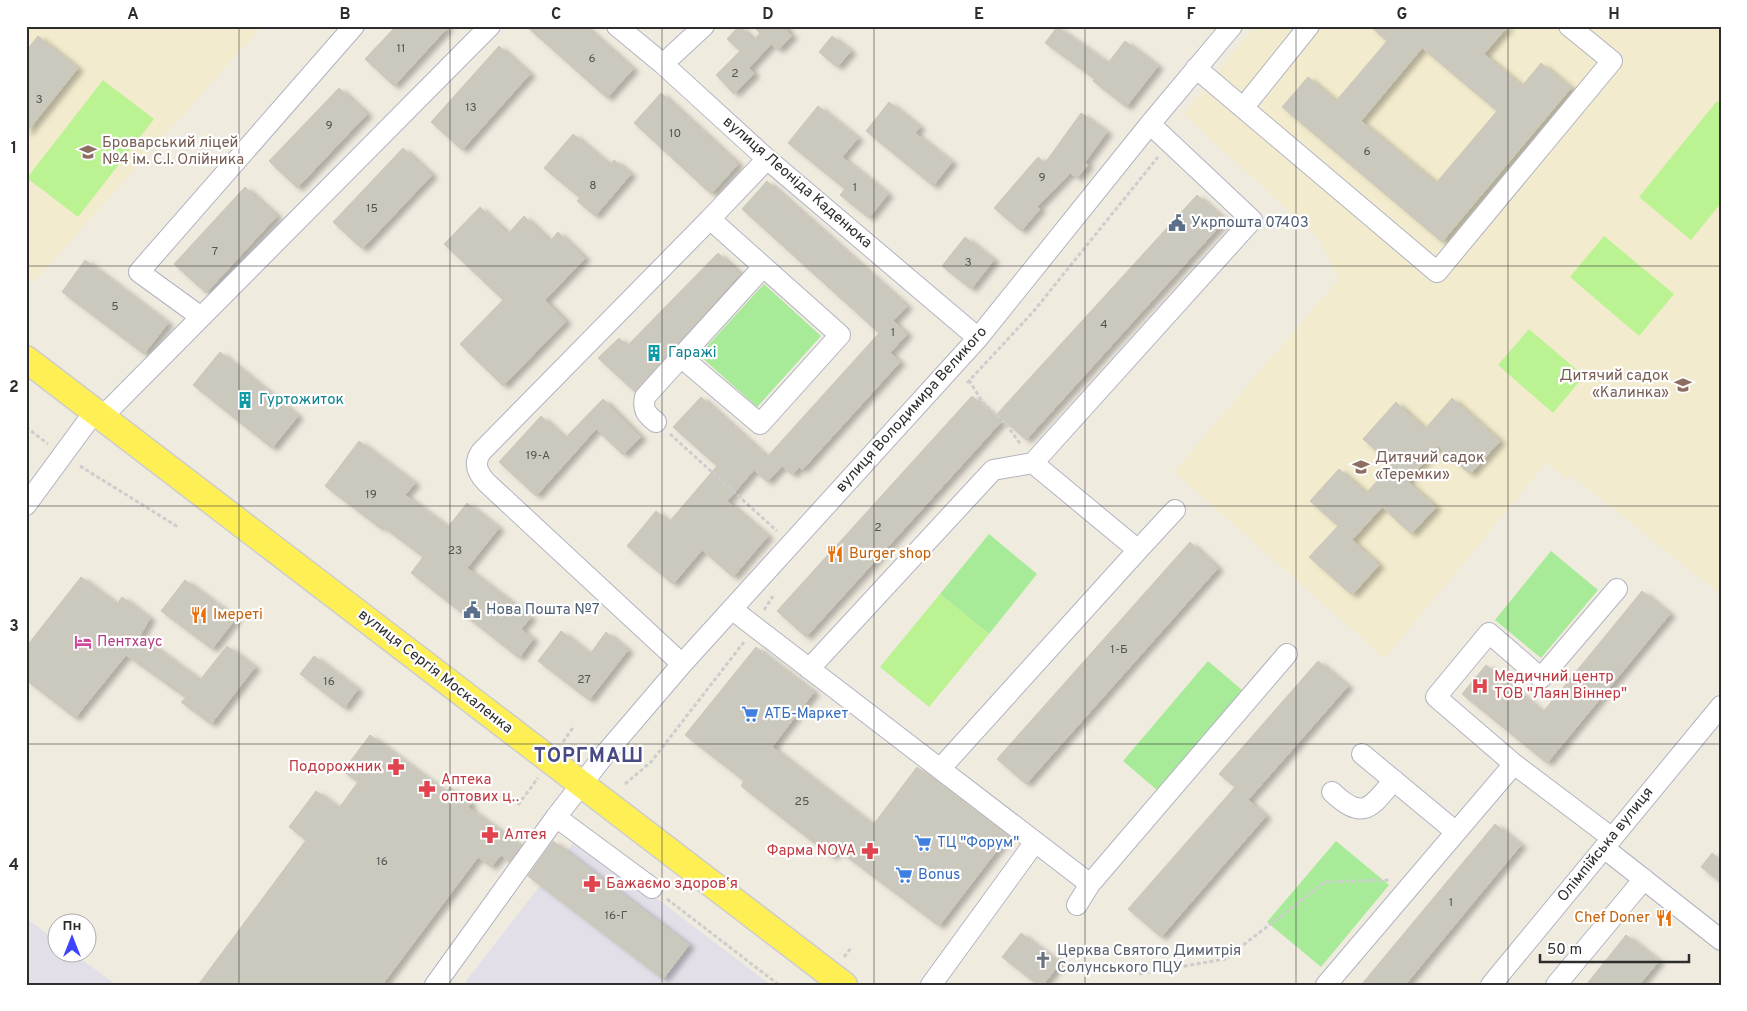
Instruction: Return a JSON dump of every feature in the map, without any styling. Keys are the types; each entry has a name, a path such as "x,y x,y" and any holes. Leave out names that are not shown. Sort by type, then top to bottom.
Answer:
{"main road":[{"name":"вулиця Сергія Москаленка","path":"26,359 844,985"}],"street":[{"path":"201,317 139,272 354,26"},
{"path":"30,492 98,414 201,317 490,26"},
{"name":"вулиця Леоніда Каденюка","path":"617,26 663,64 768,159 978,338"},
{"path":"663,64 704,26"},
{"name":"вулиця Володимира Великого","path":"435,985 556,817 606,752 682,664 978,338 1150,124 1232,26"},
{"path":"1243,108 1309,26"},
{"path":"1196,68 1437,272 1612,61 1569,26"},
{"path":"808,669 993,470 1033,463 1252,220 1150,124"},
{"path":"682,664 487,483 478,472 477,461 478,456 488,445 768,159"},
{"path":"682,357 760,424 840,335 710,219"},
{"path":"656,422 644,409 645,397 763,267"},
{"path":"1033,463 1138,550"},
{"path":"940,769 1175,510"},
{"path":"1617,588 1541,678 1489,633 1436,697 1608,843 1644,879 1721,940"},
{"path":"733,610 1090,884"},
{"path":"1076,905 1090,884 1287,654"},
{"name":"Олімпійська вулиця","path":"1491,985 1721,706"},
{"path":"1362,754 1456,832"},
{"path":"1326,985 1514,764"},
{"path":"1332,792 1348,805 1357,809 1364,809 1375,803 1394,780"},
{"path":"556,817 652,888"},
{"path":"931,985 1035,842"},
{"path":"1556,985 1644,879"}],"path":[{"path":"962,388 1033,312 1170,142"},
{"path":"957,361 983,403 1006,424 1033,463"},
{"path":"656,422 792,545"},
{"path":"26,428 63,455 178,527"},
{"path":"625,784 651,762 755,628 772,597 778,590"},
{"path":"1139,974 1225,959 1325,882 1416,878"},
{"path":"652,888 779,985"}],"shaded area":[{"name":"Броварський ліцей №4 ім. С.І. Олійника","path":"26,26 262,26 33,283 26,278"},
{"path":"1255,26 1721,26 1721,595 1571,475 1567,479 1547,462 1385,658 1174,472 1339,279 1319,239 1184,114"},
{"path":"577,838 771,985 463,985"},
{"path":"26,918 48,934 48,964 88,964 117,985 26,985"}],"green space":[{"path":"103,80 154,119 78,217 27,178"},
{"path":"1717,101 1721,104 1721,203 1691,240 1639,197"},
{"path":"1604,236 1674,294 1639,336 1570,277"},
{"path":"764,284 821,336 757,407 699,355"},
{"path":"1529,329 1584,376 1553,413 1498,365"},
{"path":"989,534 1037,574 989,634 940,594"},
{"path":"1551,551 1598,590 1541,658 1495,620"},
{"path":"940,594 989,634 929,707 880,667"},
{"path":"1208,661 1242,690 1157,790 1123,761"},
{"path":"1336,841 1389,885 1321,967 1267,922"}],"building":[{"path":"396,26 449,26 394,86 365,59"},
{"path":"526,26 585,26 633,69 607,98"},
{"path":"739,26 754,40 760,33 753,26 788,26 785,29 792,36 778,50 771,44 749,68 754,74 734,94 716,75 740,51 727,39"},
{"path":"1370,26 1508,26 1484,54 1522,86 1541,63 1571,88 1442,242 1282,107 1308,77 1336,101 1387,41","holes":["1422,48 1497,111 1436,183 1361,121"]},
{"path":"1057,27 1108,63 1125,41 1158,66 1126,107 1093,81 1095,79 1045,43"},
{"path":"38,36 78,68 26,133 26,51"},
{"path":"832,36 851,51 837,67 819,52"},
{"path":"499,46 530,74 462,150 431,122"},
{"path":"339,88 367,114 297,188 269,161"},
{"path":"661,93 738,164 711,194 634,123"},
{"path":"889,102 920,127 915,133 952,162 933,186 866,131"},
{"path":"818,106 858,138 842,157 888,194 869,218 840,195 845,189 788,143"},
{"path":"1081,113 1107,132 1085,162 1088,165 1077,178 1070,173 1037,207 1040,209 1021,231 994,208 1038,157 1045,163"},
{"path":"573,134 610,165 614,160 631,174 595,216 577,201 580,198 544,168"},
{"path":"403,148 432,175 362,249 333,222"},
{"path":"767,181 907,306 893,321 907,334 890,353 900,362 802,470 799,467 792,475 782,466 767,482 754,470 727,501 768,536 733,577 702,550 673,584 627,546 656,511 669,522 717,466 673,427 701,397 767,457 879,333 742,209"},
{"path":"245,187 277,216 206,293 174,264"},
{"path":"1197,195 1225,220 1026,440 997,414"},
{"path":"480,207 508,234 524,216 550,241 558,232 585,258 545,300 566,321 503,386 460,344 503,300 444,244"},
{"path":"965,237 994,260 971,289 942,266"},
{"name":"Гаражі","path":"718,253 740,274 635,392 598,358 619,338 627,346"},
{"path":"85,260 168,323 144,354 62,292"},
{"name":"Гуртожиток","path":"220,352 298,416 272,448 193,385"},
{"path":"972,396 1001,422 806,637 777,611"},
{"path":"1452,398 1500,441 1470,474 1438,446 1407,481 1436,507 1411,534 1382,507 1352,540 1379,565 1352,595 1309,557 1338,526 1310,501 1339,469 1366,493 1392,465 1363,439 1396,402 1425,429"},
{"path":"603,399 641,437 623,455 596,429 536,496 499,462 541,416 565,438"},
{"path":"359,441 415,483 405,495 448,527 467,503 499,528 467,568 531,617 521,629 533,639 519,658 411,573 423,557 382,526 380,528 325,486"},
{"path":"1190,542 1218,568 1026,784 997,759"},
{"name":"Пентхаус","path":"81,577 117,604 122,597 150,618 140,636 200,680 227,646 255,667 211,724 181,702 186,698 126,655 75,718 26,680 26,647"},
{"name":"Імереті","path":"185,580 236,618 212,649 161,611"},
{"path":"1642,591 1670,614 1547,763 1462,694 1486,665 1543,712"},
{"path":"561,631 590,654 606,632 628,650 589,700 538,661"},
{"path":"756,647 814,692 772,747 873,825 917,767 1008,836 939,926 838,850 832,857 741,786 744,781 685,735"},
{"path":"314,656 358,689 344,708 300,674"},
{"path":"1318,661 1348,686 1248,800 1266,816 1161,937 1128,909 1235,787 1219,774"},
{"path":"370,735 446,792 450,787 471,803 468,807 521,846 509,862 501,855 491,867 478,857 382,985 198,985 306,840 289,827 316,791 339,808 358,782 343,771"},
{"path":"1495,824 1521,845 1405,985 1361,985"},
{"path":"553,841 689,945 663,979 528,876"},
{"path":"1712,853 1721,860 1721,883 1701,867"},
{"name":"Церква Святого Димитрія Солунського ПЦУ","path":"1021,933 1060,963 1043,985 1038,985 1002,957"},
{"path":"1626,935 1659,961 1639,985 1586,985"}],"place":[{"name":"Броварський ліцей №4 ім. С.І. Олійника","path":"88,152"},
{"name":"Укрпошта 07403","path":"1177,223"},
{"name":"Гаражі","path":"654,353"},
{"name":"Дитячий садок «Калинка»","path":"1683,385"},
{"name":"Гуртожиток","path":"245,400"},
{"name":"Дитячий садок «Теремки»","path":"1361,467"},
{"name":"Burger shop","path":"835,554"},
{"name":"Нова Пошта №7","path":"472,610"},
{"name":"Імереті","path":"199,615"},
{"name":"Пентхаус","path":"83,642"},
{"name":"Медичний центр ТОВ \"Лаян Віннер\"","path":"1480,686"},
{"name":"АТБ-Маркет","path":"750,714"},
{"name":"Подорожник","path":"396,767"},
{"name":"Аптека оптових ц‥","path":"427,789"},
{"name":"Алтея","path":"490,835"},
{"name":"ТЦ \"Форум\"","path":"923,843"},
{"name":"Фарма NOVA","path":"870,851"},
{"name":"Bonus","path":"904,875"},
{"name":"Бажаємо здоровʼя","path":"592,884"},
{"name":"Chef Doner","path":"1664,918"},
{"name":"Церква Святого Димитрія Солунського ПЦУ","path":"1043,960"}],"district":[{"name":"ТОРГМАШ","path":"589,757"}]}
